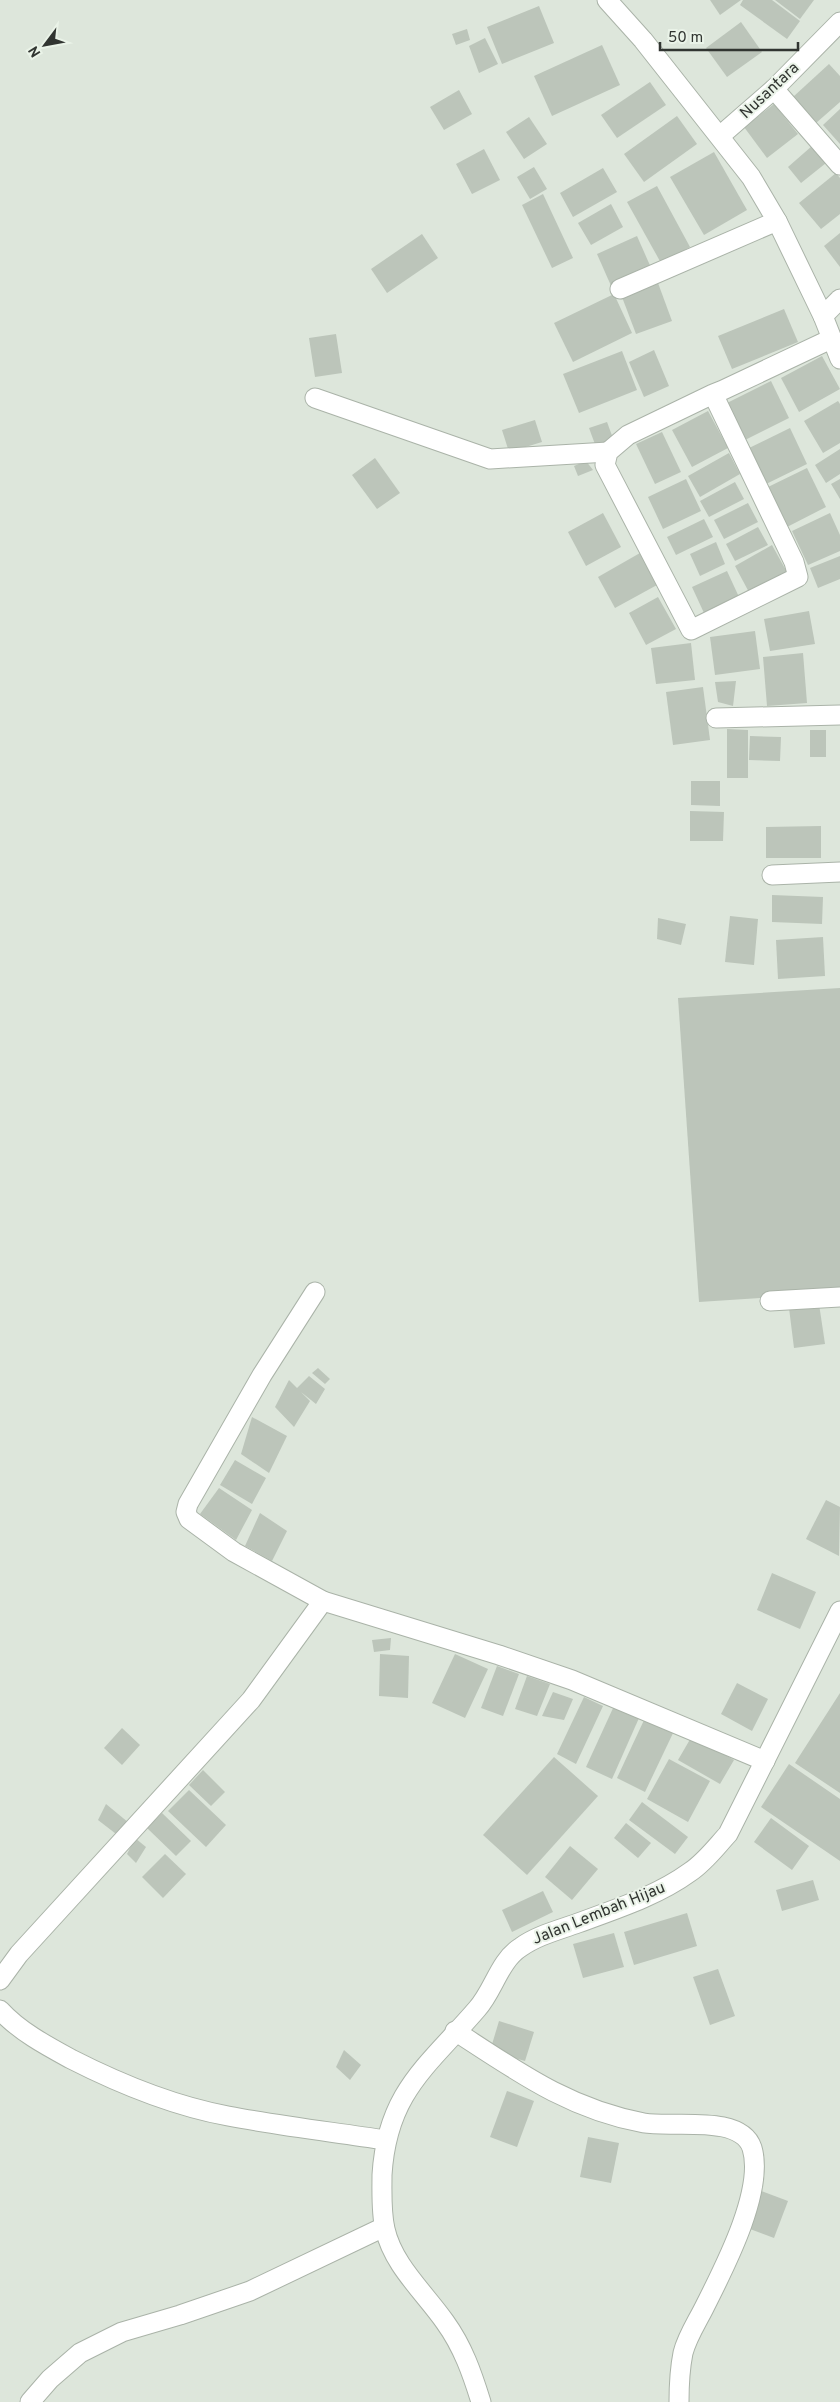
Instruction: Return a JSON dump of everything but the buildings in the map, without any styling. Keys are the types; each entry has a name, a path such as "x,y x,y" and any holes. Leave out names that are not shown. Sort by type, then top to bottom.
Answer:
{"street":[{"path":"607,0 643,40 751,177 777,221 823,316 840,359"},
{"name":"Nusantara","path":"720,136 774,90 840,22"},
{"path":"774,90 840,165"},
{"path":"620,289 777,221"},
{"path":"823,316 840,299"},
{"path":"713,394 794,562 797,579 691,630 605,465 608,452 628,435 713,394 832,339"},
{"path":"315,398 490,458 608,452"},
{"path":"716,718 840,715"},
{"path":"772,875 840,872"},
{"path":"315,1292 262,1375 188,1504 186,1512 189,1520 227,1547 323,1601 499,1655 572,1680 765,1760"},
{"path":"770,1301 840,1297"},
{"path":"0,1980 19,1954 251,1700 323,1601"},
{"name":"Jalan Lembah Hijau","path":"481,2402 470,2365 457,2340 390,2248 384,2227 382,2191 386,2140 396,2110 425,2064 478,2009 490,1993 511,1954 535,1939 671,1885 692,1871 728,1834 840,1611"},
{"path":"0,2010 50,2048 85,2066 165,2099 227,2116 386,2140"},
{"path":"455,2031 533,2082 579,2105 628,2119 659,2125 726,2127 743,2134 748,2139 753,2149 754,2183 730,2256 684,2353 679,2402"},
{"path":"30,2402 50,2379 80,2353 122,2332 180,2315 250,2291 384,2227"}]}
